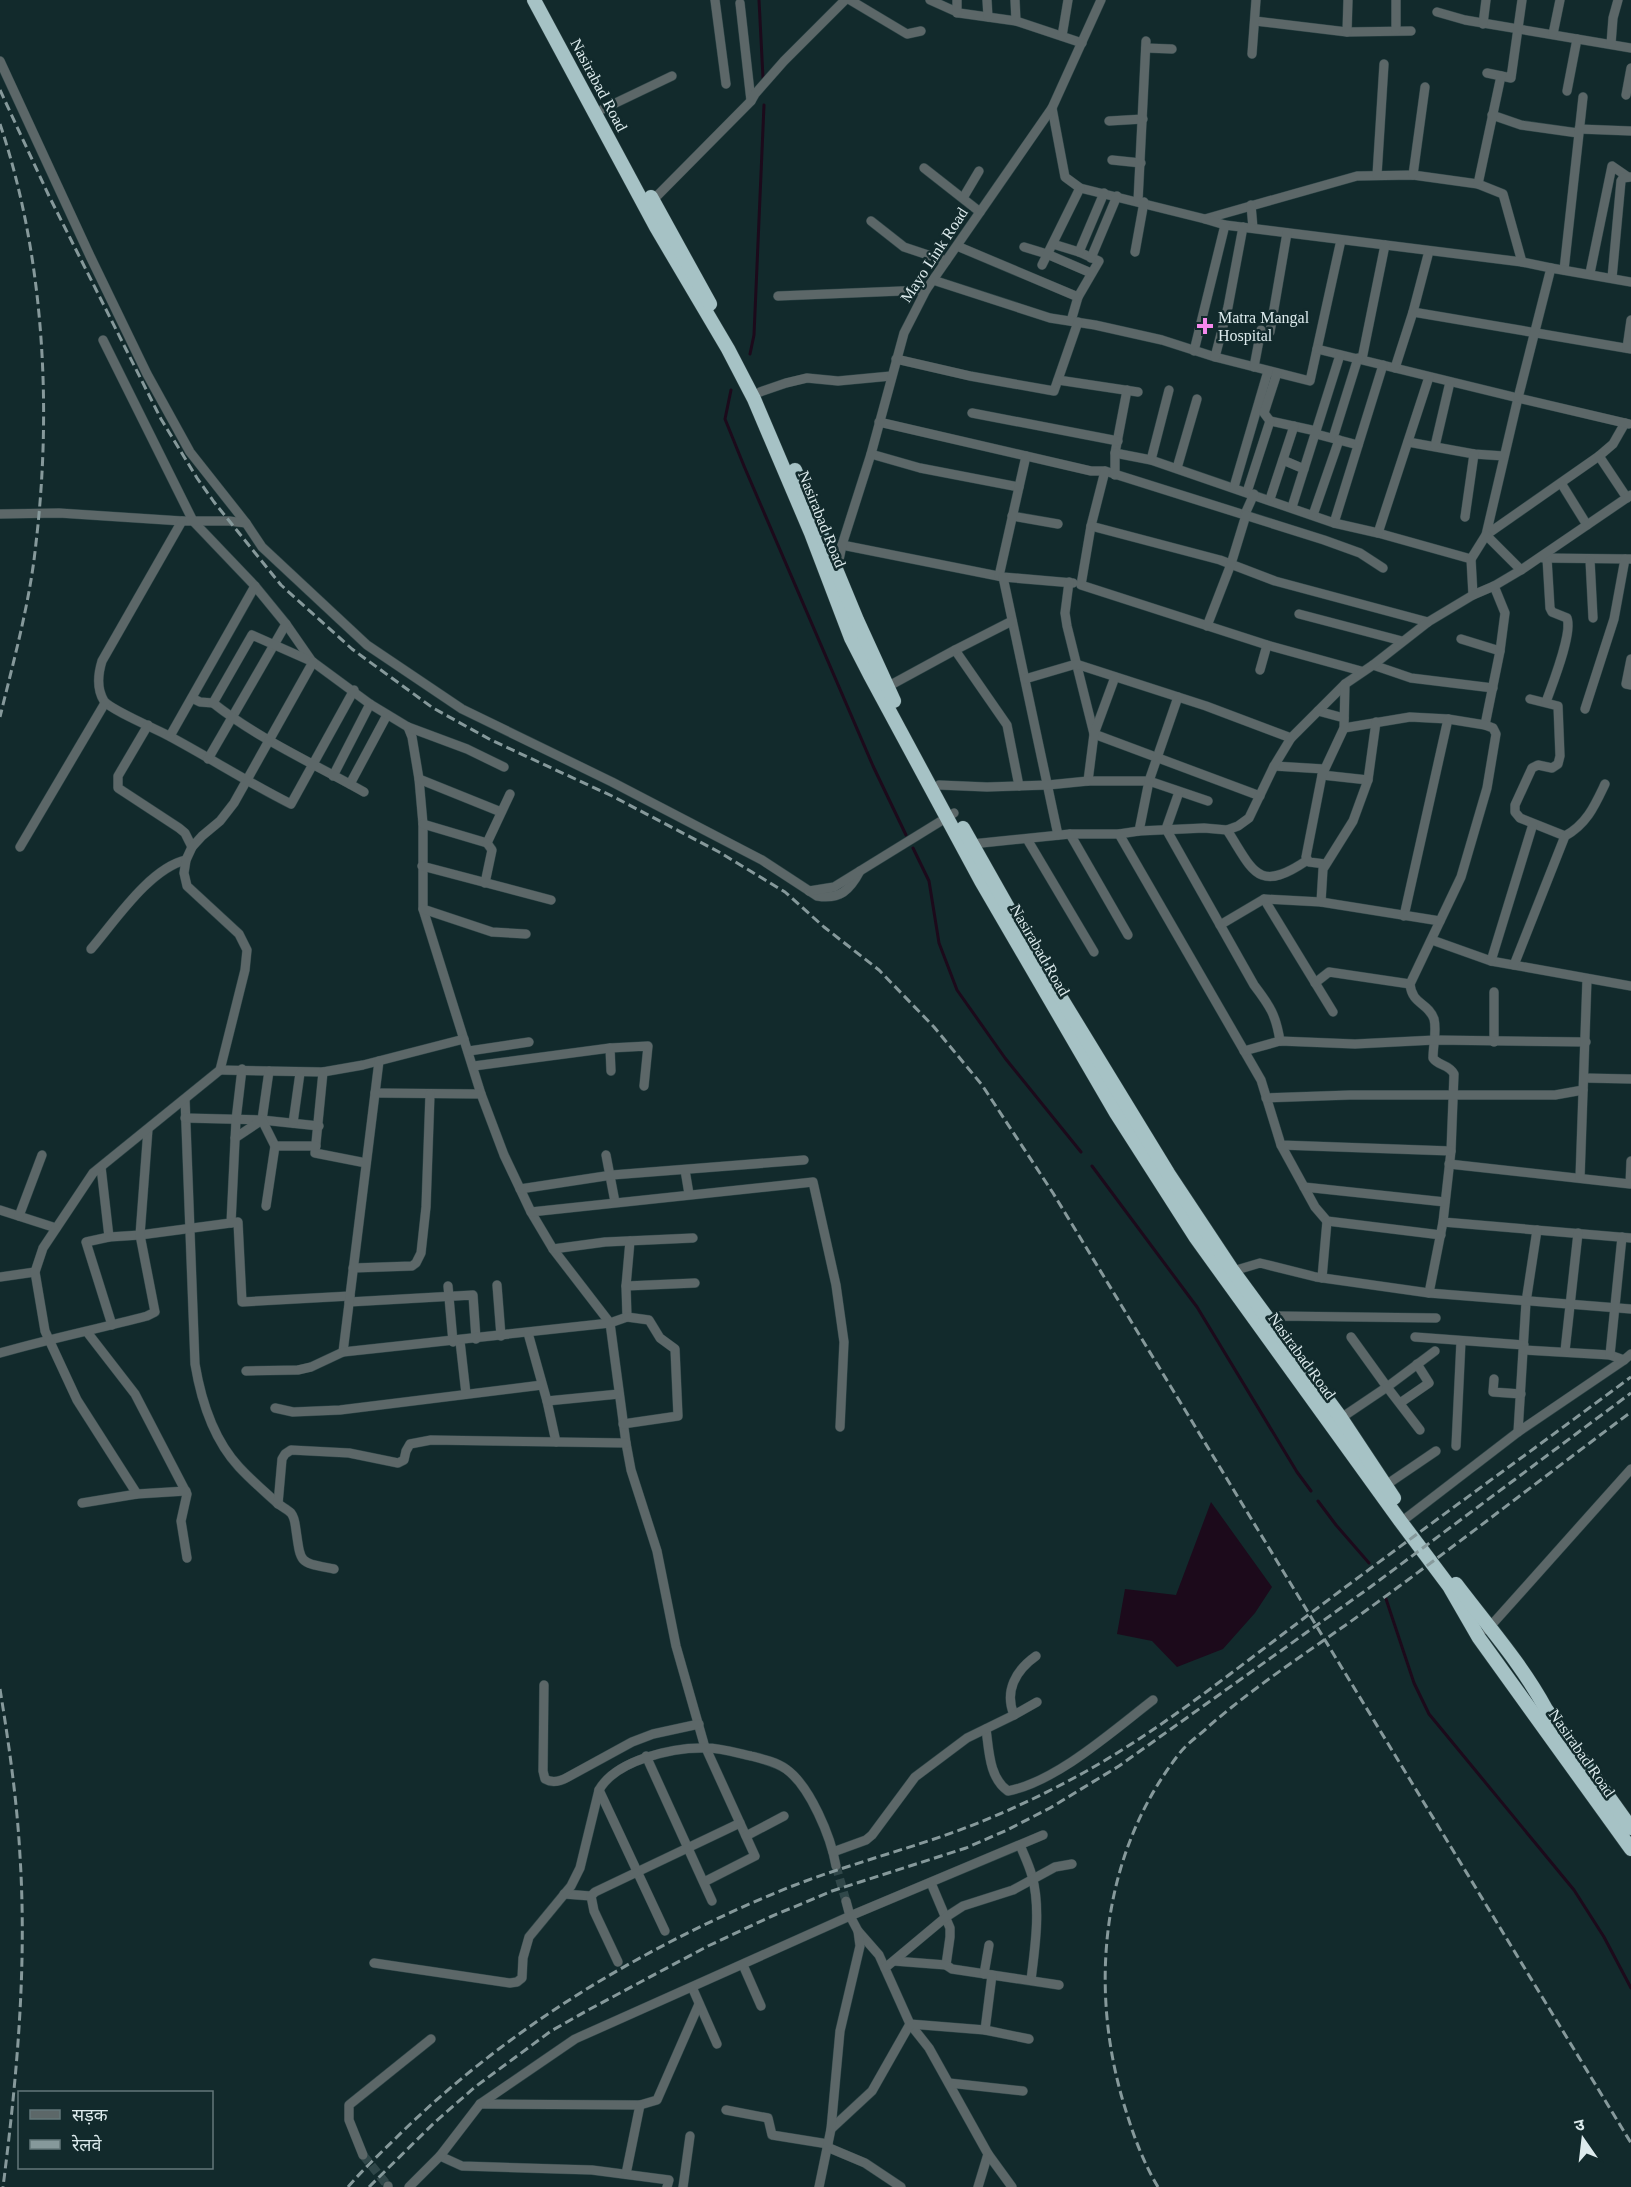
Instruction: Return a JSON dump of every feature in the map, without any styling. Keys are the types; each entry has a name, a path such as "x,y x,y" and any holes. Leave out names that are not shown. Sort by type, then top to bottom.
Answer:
{"highway":[{"name":"Nasirabad Road","path":"534,0 656,227 728,349 754,399 833,577 887,687 939,785 950,815 972,844 1036,957 1168,1173 1233,1271 1272,1321 1386,1485 1404,1519 1449,1586 1479,1638 1631,1849"},
{"name":"Nasirabad Road","path":"545,0 652,200 760,392 819,526 851,638 870,675 950,815 981,881 1144,1158 1196,1238 1404,1519 1491,1626 1535,1689 1546,1709 1631,1828"},
{"path":"1522,1696 1535,1689"}],"street":[{"path":"715,0 726,84"},
{"path":"652,200 753,98 784,62 845,0"},
{"path":"850,0 907,34 921,31"},
{"path":"930,0 957,13 1016,21 1082,43"},
{"path":"957,0 957,13"},
{"path":"987,0 988,17"},
{"path":"1015,0 1016,21"},
{"path":"1062,36 1068,0"},
{"name":"Mayo Link Road","path":"833,577 871,454 904,333 926,290 1052,108 1101,0"},
{"path":"1252,54 1256,0"},
{"path":"1347,32 1348,0"},
{"path":"1396,0 1396,30"},
{"path":"1483,24 1486,0"},
{"path":"1487,73 1511,78 1522,0"},
{"path":"1553,34 1560,0"},
{"path":"1611,44 1613,18 1618,0"},
{"path":"740,3 753,98"},
{"path":"1437,12 1483,24 1631,48"},
{"path":"1255,21 1347,32 1411,31"},
{"path":"1567,91 1577,39"},
{"path":"1135,252 1141,202 1146,44 1173,49"},
{"path":"0,61 147,374 190,452 262,547 367,645 462,709 612,782 762,860 817,896 834,897 848,890 860,871 909,843 950,815"},
{"path":"1377,175 1384,64"},
{"path":"1626,95 1631,68"},
{"path":"603,110 672,76"},
{"path":"1478,184 1501,76"},
{"path":"1413,175 1425,87"},
{"path":"1563,270 1583,97"},
{"path":"1052,108 1065,177 1080,188 1225,225 1522,262 1631,282"},
{"path":"1492,115 1521,125 1579,131 1631,131"},
{"path":"1109,121 1143,119"},
{"path":"1112,160 1141,164"},
{"path":"1590,273 1612,166 1630,177"},
{"path":"924,168 980,212"},
{"path":"963,198 979,171"},
{"path":"1205,219 1357,176 1413,175 1478,184 1503,194 1522,262"},
{"path":"1612,278 1621,181 1630,177"},
{"path":"1042,265 1080,188"},
{"path":"1079,252 1104,193"},
{"path":"1091,258 1117,196"},
{"path":"1215,357 1248,227 1251,205"},
{"path":"871,221 904,247 946,261"},
{"path":"1194,351 1225,225"},
{"path":"1254,367 1266,331 1287,232"},
{"path":"933,280 1050,318 1162,340 1215,357 1310,381 1341,240"},
{"path":"896,359 970,376 1054,391 1074,322 1078,297 1099,261 1053,244"},
{"path":"1313,515 1360,359 1385,245"},
{"path":"957,246 1078,297"},
{"path":"1024,247 1091,273"},
{"path":"1395,368 1429,251"},
{"path":"1473,595 1471,559 1486,535 1551,268"},
{"path":"778,296 926,290"},
{"path":"1413,312 1629,349 1631,320"},
{"path":"104,340 193,521 255,586 313,662"},
{"path":"1317,350 1628,424 1613,444 1599,456 1486,535"},
{"path":"1293,507 1340,355"},
{"path":"1334,523 1383,365"},
{"path":"1272,372 1264,413 1270,421 1358,445"},
{"path":"1234,487 1272,372"},
{"path":"760,392 786,382 807,378 838,381 891,376"},
{"path":"1378,533 1430,377"},
{"path":"1058,380 1138,392"},
{"path":"1435,447 1450,382"},
{"path":"1115,475 1115,453 1127,390"},
{"path":"1151,460 1169,390"},
{"path":"1177,468 1197,399"},
{"path":"972,413 1118,441"},
{"path":"1207,626 1231,564 1270,421"},
{"path":"879,422 1091,471 1105,471 1246,514 1360,553 1383,568"},
{"path":"1270,499 1294,426"},
{"path":"1408,442 1474,454 1504,456"},
{"path":"1115,453 1177,468 1334,523 1471,559"},
{"path":"871,454 920,468 1019,487"},
{"path":"1465,517 1474,454"},
{"path":"1026,456 1001,576 1058,835"},
{"path":"972,844 1070,834 1119,834 1204,828 1227,830 1238,826 1249,818 1274,766 1292,738 1345,684 1428,622 1543,558 1629,497 1599,456"},
{"path":"1282,460 1304,469"},
{"path":"1081,585 1105,471"},
{"path":"1561,483 1587,525"},
{"path":"0,514 59,513 246,523"},
{"path":"1012,516 1058,524"},
{"path":"182,521 102,661 98,676 99,690 105,703 170,736 247,782 291,804 354,690"},
{"path":"1092,526 1231,564 1275,581 1428,622"},
{"path":"1486,535 1521,570"},
{"path":"842,545 1001,576 1069,582 1267,645 1361,671"},
{"path":"1543,558 1628,559 1614,619 1586,709"},
{"path":"1543,558 1550,608 1552,612 1567,618 1569,626 1560,662 1546,702"},
{"path":"1590,560 1593,618"},
{"path":"1069,582 1065,613 1094,734"},
{"path":"170,736 255,586"},
{"path":"1485,725 1505,613 1494,586"},
{"path":"1299,614 1402,641"},
{"path":"887,687 1012,621"},
{"path":"208,759 286,624"},
{"path":"213,704 252,635 313,662 370,704 408,727 467,749 504,766"},
{"path":"1461,639 1500,651"},
{"path":"1260,670 1267,645"},
{"path":"955,650 1007,724 1018,786"},
{"path":"1631,659 1626,684 1631,685"},
{"path":"137,1494 76,1400 45,1331 35,1272 42,1248 93,1173 220,1070 245,970 247,950 239,934 187,886 184,873 186,860 192,847 220,821 247,782 313,662"},
{"path":"1025,679 1076,664 1292,738"},
{"path":"1373,665 1411,678 1493,688"},
{"path":"1088,781 1094,734 1115,677"},
{"path":"1306,861 1323,772 1344,723 1345,684"},
{"path":"192,698 213,704 269,742 364,792"},
{"path":"1139,831 1149,781 1178,698"},
{"path":"1530,699 1555,704 1560,710 1557,725 1560,756 1558,764 1552,768 1538,765 1532,768 1515,805 1515,812 1520,818 1566,836"},
{"path":"20,847 105,703"},
{"path":"333,776 370,704"},
{"path":"1318,711 1344,723 1376,722 1410,717 1448,719 1485,725 1493,728 1496,734 1487,788 1461,877 1410,984 1413,996 1429,1010 1434,1020 1433,1053 1435,1061 1449,1067 1454,1074 1451,1151 1443,1222 1429,1293"},
{"path":"350,784 387,715"},
{"path":"1404,916 1448,719"},
{"path":"1321,902 1325,864 1353,821 1368,780 1376,722"},
{"path":"148,725 118,776 118,788 179,828 185,833 192,847"},
{"path":"408,727 412,737 419,779 423,824 423,909 481,1094 494,1131 520,1189 553,1249 610,1323 626,1443 657,1551 676,1646 702,1736 755,1856 704,1882"},
{"path":"1094,734 1260,796"},
{"path":"1274,766 1368,780"},
{"path":"419,779 501,812"},
{"path":"939,785 1018,786 1088,781 1149,781 1208,801"},
{"path":"1514,965 1566,836 1592,812 1605,784"},
{"path":"1179,792 1166,829 1254,986 1269,1005 1277,1021 1280,1041"},
{"path":"487,843 510,794"},
{"path":"423,824 487,843 492,850 485,883"},
{"path":"1491,961 1533,824"},
{"path":"1227,830 1250,866 1265,876 1285,875 1306,861 1325,864"},
{"path":"1070,834 1128,935"},
{"path":"1119,834 1261,1080 1281,1145 1320,1215 1327,1221 1441,1235"},
{"path":"1027,839 1094,952"},
{"path":"91,949 153,878 165,868 186,860"},
{"path":"422,866 551,900"},
{"path":"1220,925 1264,899 1321,902 1440,921"},
{"path":"1264,899 1333,1012"},
{"path":"423,909 492,932 526,934"},
{"path":"1431,940 1491,961 1631,986"},
{"path":"1315,983 1329,972 1410,984"},
{"path":"1580,1178 1587,978"},
{"path":"1494,992 1494,1042"},
{"path":"220,1070 323,1072 379,1061 464,1039"},
{"path":"1244,1051 1280,1041 1355,1044 1435,1040 1586,1042"},
{"path":"469,1051 529,1041"},
{"path":"474,1066 610,1048 648,1046 644,1086"},
{"path":"610,1048 611,1071"},
{"path":"343,1352 379,1061"},
{"path":"231,1223 236,1120 242,1069"},
{"path":"266,1206 275,1146 262,1120 269,1071"},
{"path":"323,1072 315,1153 366,1163"},
{"path":"293,1123 300,1073"},
{"path":"1584,1078 1631,1079"},
{"path":"1266,1098 1452,1094 1555,1095 1584,1090"},
{"path":"375,1093 481,1094"},
{"path":"353,1268 411,1266 418,1259 426,1208 430,1094"},
{"path":"185,1099 195,1364 200,1390 211,1422 228,1453 239,1467 295,1520 299,1554 303,1560 309,1564 334,1569"},
{"path":"185,1118 262,1120 319,1126"},
{"path":"235,1138 262,1120"},
{"path":"0,1353 49,1339 87,1332 155,1312 140,1235 148,1129"},
{"path":"1281,1145 1451,1151"},
{"path":"275,1146 316,1146"},
{"path":"19,1216 42,1155"},
{"path":"606,1155 612,1175 615,1202"},
{"path":"520,1189 612,1175 804,1160"},
{"path":"1449,1164 1630,1184 1631,1161"},
{"path":"101,1167 109,1237"},
{"path":"685,1170 689,1194"},
{"path":"531,1212 813,1182 836,1285 844,1342 840,1427"},
{"path":"1304,1187 1445,1202"},
{"path":"0,1210 56,1228"},
{"path":"1322,1278 1327,1221"},
{"path":"112,1325 86,1242 109,1237 238,1222 242,1302 350,1299 449,1291 473,1295 476,1339"},
{"path":"1443,1222 1627,1237 1610,1355"},
{"path":"1518,1432 1526,1302 1537,1230"},
{"path":"1564,1351 1578,1233"},
{"path":"553,1249 630,1240 693,1238"},
{"path":"627,1317 626,1286 630,1240"},
{"path":"1233,1271 1260,1263 1322,1278 1429,1293 1631,1309"},
{"path":"0,1277 35,1272"},
{"path":"626,1286 695,1283"},
{"path":"497,1285 501,1336"},
{"path":"449,1291 466,1394"},
{"path":"1272,1321 1278,1316 1436,1318"},
{"path":"246,1371 298,1370 343,1352 610,1323 627,1317 649,1320 660,1338 675,1349 678,1416 623,1424"},
{"path":"87,1332 135,1394 186,1491 181,1521 187,1558"},
{"path":"528,1333 556,1442"},
{"path":"1351,1337 1420,1430"},
{"path":"1415,1337 1627,1357"},
{"path":"1456,1446 1461,1341"},
{"path":"1341,1418 1435,1351"},
{"path":"1404,1519 1518,1432 1627,1357"},
{"path":"1400,1403 1429,1383 1417,1364"},
{"path":"1494,1379 1493,1392 1521,1394"},
{"path":"275,1408 293,1412 340,1410 542,1386"},
{"path":"547,1401 619,1394"},
{"path":"278,1504 282,1460 291,1450 348,1453 398,1463 404,1460 410,1444 418,1441 626,1443"},
{"path":"1386,1485 1436,1451"},
{"path":"1479,1638 1631,1469"},
{"path":"82,1503 137,1494 186,1491"},
{"path":"1012,1711 1010,1697 1017,1673 1036,1656"},
{"path":"544,1685 543,1771 545,1779 550,1782 559,1781 632,1742 653,1734 702,1736 771,1761 785,1768 797,1779 812,1801 833,1852 836,1866"},
{"path":"986,1729 992,1767 999,1785 1008,1791 1024,1788 1070,1762 1153,1700"},
{"path":"833,1852 866,1840 872,1835 915,1777 968,1738 1012,1711 1037,1702"},
{"path":"374,1963 510,1983 517,1982 522,1978 523,1958 529,1937 571,1886 580,1868 598,1790 602,1784 646,1756 702,1736"},
{"path":"616,1752 635,1762"},
{"path":"646,1756 712,1901"},
{"path":"598,1790 639,1872 665,1931"},
{"path":"746,1836 784,1816"},
{"path":"564,1894 591,1896 595,1892 740,1823"},
{"path":"409,2187 440,2156 480,2104 575,2039 850,1916 1043,1835"},
{"path":"1020,1845 1032,1878 1036,1938 1031,1980"},
{"path":"885,1968 946,1917 963,1906 1013,1890 1054,1867 1072,1864"},
{"path":"931,1883 950,1928 946,1965"},
{"path":"591,1896 594,1911 618,1962"},
{"path":"846,1900 850,1916 858,1931 879,1954 910,2024 929,2048 988,2154 1012,2187"},
{"path":"819,2187 831,2129 840,2031 860,1946 858,1931"},
{"path":"985,2030 989,1945"},
{"path":"894,1961 946,1965 952,1969 1059,1985"},
{"path":"743,1965 761,2006"},
{"path":"692,1987 717,2044"},
{"path":"480,2104 640,2105 657,2100 699,2004"},
{"path":"831,2129 872,2091 910,2024"},
{"path":"910,2024 985,2030 1029,2039"},
{"path":"363,2155 349,2120 349,2105 431,2039"},
{"path":"949,2083 1023,2091"},
{"path":"626,2174 640,2105"},
{"path":"726,2110 768,2118 772,2135 827,2145 865,2163 901,2187"},
{"path":"683,2187 690,2136"},
{"path":"978,2187 988,2154"},
{"path":"440,2156 462,2166 592,2170 626,2174 669,2180 667,2187"}],"shaded area":[{"path":"1211,1502 1272,1587 1255,1613 1223,1649 1177,1667 1152,1641 1117,1634 1125,1589 1176,1595"}],"waterway":[{"path":"759,0 763,78"},
{"path":"750,354 754,335 764,105"},
{"path":"731,390 725,419 873,766 906,835"},
{"path":"913,848 929,881 939,943 957,990 1005,1058 1081,1152"},
{"path":"1092,1166 1197,1307 1297,1472 1311,1491"},
{"path":"1318,1501 1369,1563"},
{"path":"1386,1599 1414,1683 1429,1714 1574,1890 1604,1937 1631,1988"}],"tunnel":[{"path":"836,1866 846,1901"},
{"path":"363,2155 388,2186"}],"railway":[{"path":"0,90 49,196 161,419 214,502 281,585 352,649 433,708 491,740 612,796 719,852 785,892 824,927 879,970 934,1027 982,1085 1053,1193 1631,2143"},
{"path":"0,124 15,174 35,278 43,385 41,491 33,565 21,630 0,717"},
{"path":"348,2187 402,2132 486,2059 577,1995 625,1966 724,1916 794,1885 948,1834 1007,1811 1083,1773 1137,1740 1215,1685 1631,1377"},
{"path":"369,2187 435,2122 475,2087 551,2031 590,2009 708,1946 770,1917 832,1891 966,1848 1007,1830 1050,1808 1119,1766 1369,1588 1631,1393"},
{"path":"1158,2187 1132,2131 1114,2066 1107,2019 1105,1972 1109,1926 1117,1880 1132,1836 1152,1793 1182,1750 1243,1698 1421,1570 1631,1412"},
{"path":"0,1689 17,1814 22,1898 19,2022 13,2104 3,2187"}],"place":[{"name":"Matra Mangal Hospital","path":"1205,326"}]}
